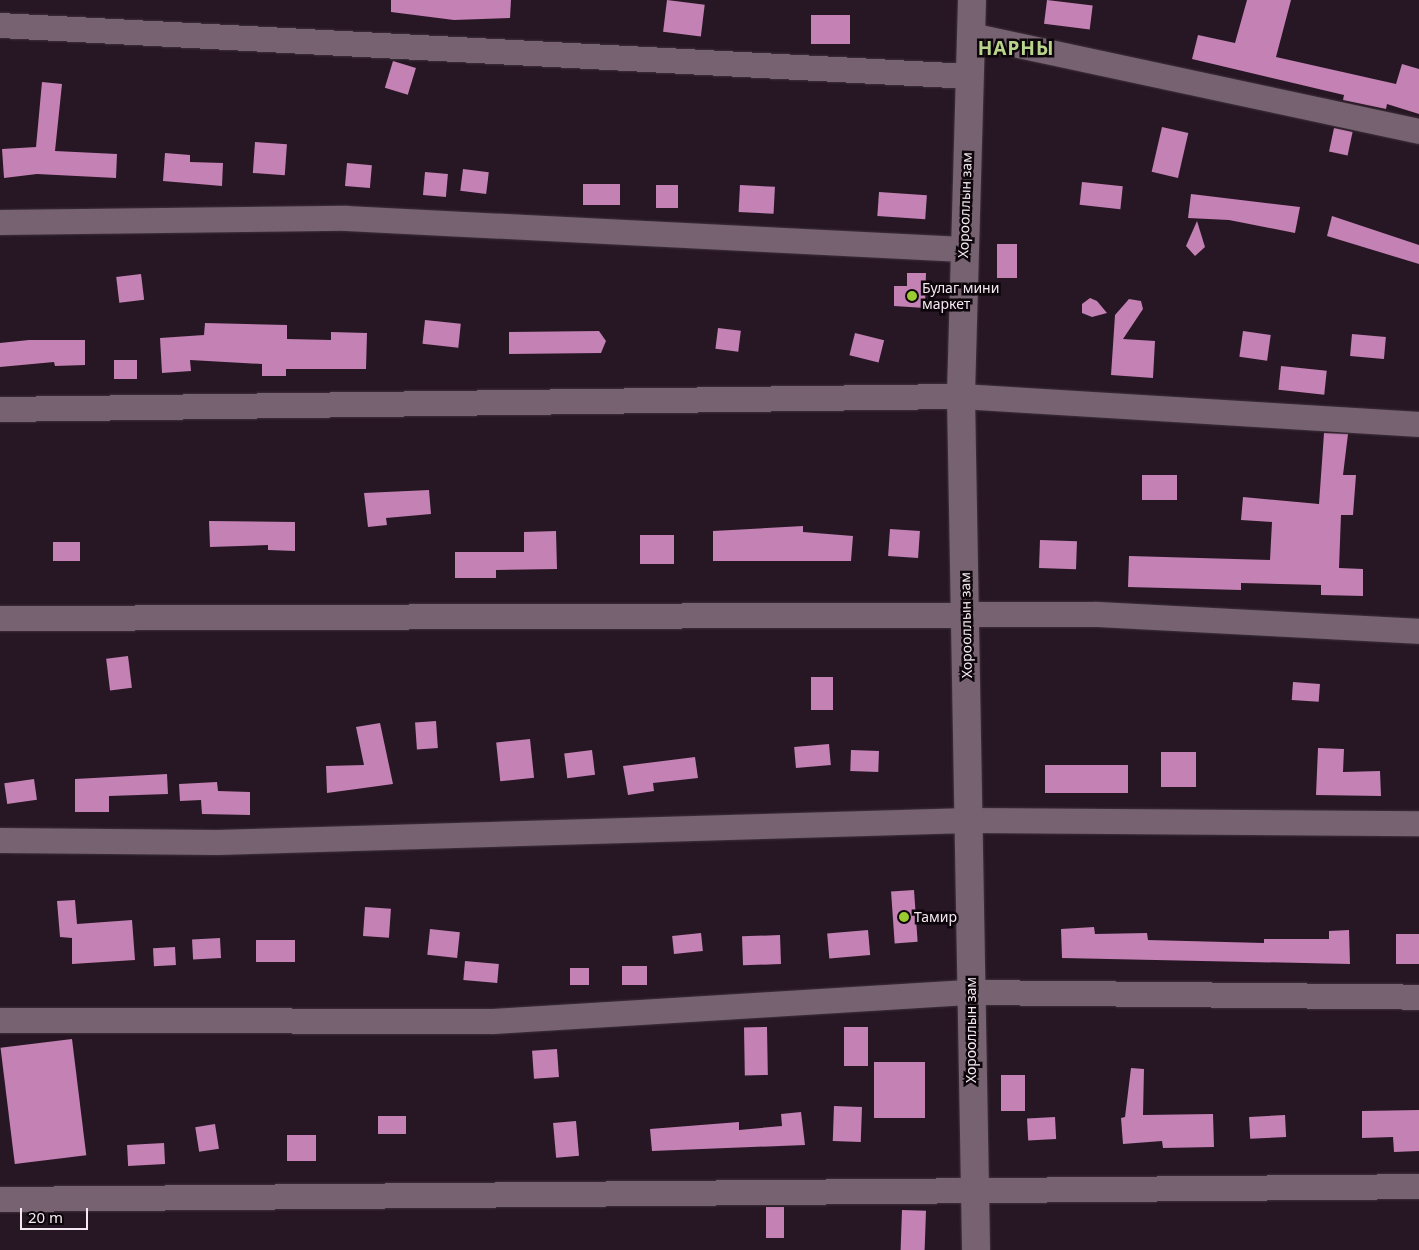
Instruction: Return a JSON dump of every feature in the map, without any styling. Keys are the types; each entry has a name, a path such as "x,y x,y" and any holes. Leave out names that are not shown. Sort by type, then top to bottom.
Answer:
{"street":[{"name":"Хорооллын зам","path":"972,0 962,249 960,396 966,614 972,1191 976,1250"},
{"path":"0,25 970,76"},
{"path":"971,35 1419,132"},
{"path":"0,222 346,218 962,249"},
{"path":"0,409 960,396 1419,424"},
{"path":"0,618 1096,614 1419,631"},
{"path":"0,840 217,842 969,820 1419,823"},
{"path":"0,1020 493,1021 971,992 1419,997"},
{"path":"0,1198 1419,1186"}],"building":[{"path":"391,0 511,0 510,18 454,20 391,12"},
{"path":"667,0 705,5 701,36 663,32"},
{"path":"1047,0 1093,6 1090,29 1044,24"},
{"path":"1247,0 1291,0 1276,57 1396,84 1402,64 1419,69 1419,114 1387,104 1386,109 1343,100 1344,95 1192,59 1198,35 1235,43"},
{"path":"811,15 850,15 850,44 811,44"},
{"path":"393,61 416,68 408,95 385,88"},
{"path":"42,82 62,84 55,151 117,154 116,178 37,174 4,178 2,149 36,147"},
{"path":"1162,127 1188,133 1178,178 1152,172"},
{"path":"1334,128 1353,132 1348,155 1329,151"},
{"path":"255,142 287,144 285,175 253,173"},
{"path":"165,153 190,155 190,162 223,163 222,186 163,181"},
{"path":"347,163 372,165 370,188 345,186"},
{"path":"463,169 489,172 486,194 460,191"},
{"path":"425,172 448,174 446,197 423,195"},
{"path":"1082,182 1123,186 1120,209 1080,205"},
{"path":"583,184 620,184 620,205 583,205"},
{"path":"656,185 678,185 678,208 656,208"},
{"path":"740,185 775,187 774,214 739,212"},
{"path":"879,192 927,195 925,219 877,216"},
{"path":"1191,194 1300,207 1295,233 1229,220 1188,218"},
{"path":"1332,216 1419,245 1419,264 1327,236"},
{"path":"1197,221 1205,247 1195,256 1186,246"},
{"path":"997,244 1017,244 1017,278 997,278"},
{"path":"907,273 926,273 925,308 894,306 894,286 907,286"},
{"path":"141,274 144,300 119,303 116,277"},
{"path":"1090,298 1097,301 1107,313 1092,317 1082,313 1082,304"},
{"path":"1129,299 1141,301 1143,309 1123,339 1155,341 1153,378 1111,375 1115,315"},
{"path":"425,320 461,324 458,348 422,344"},
{"path":"205,323 287,325 287,339 331,340 331,332 367,333 366,369 286,369 286,376 262,376 262,364 190,360 191,371 162,373 160,338 204,335"},
{"path":"718,328 741,331 738,352 715,349"},
{"path":"599,331 606,341 601,353 509,354 509,332"},
{"path":"1243,331 1271,335 1267,361 1239,357"},
{"path":"855,333 884,340 879,363 849,355"},
{"path":"1352,334 1386,337 1384,359 1350,356"},
{"path":"29,340 85,340 85,365 55,366 54,362 0,367 0,343"},
{"path":"114,360 137,360 137,379 114,379"},
{"path":"1281,366 1327,371 1324,395 1278,390"},
{"path":"1324,433 1348,434 1343,475 1356,475 1353,515 1341,515 1339,568 1363,569 1363,596 1321,595 1321,585 1241,583 1241,590 1128,587 1129,556 1270,560 1272,522 1241,520 1243,497 1319,504"},
{"path":"1142,475 1177,475 1177,500 1142,500"},
{"path":"429,490 431,514 386,518 387,525 368,527 364,493"},
{"path":"209,521 295,522 295,551 268,550 268,545 210,547"},
{"path":"803,526 803,532 853,536 851,561 713,561 713,531"},
{"path":"890,529 920,531 918,558 888,556"},
{"path":"556,531 557,569 496,570 496,578 455,578 455,552 524,552 524,532"},
{"path":"640,535 674,535 674,564 640,564"},
{"path":"1040,540 1077,541 1076,569 1039,568"},
{"path":"53,542 80,542 80,561 53,561"},
{"path":"128,656 132,688 110,690 106,659"},
{"path":"811,677 833,677 833,710 811,710"},
{"path":"1293,682 1320,684 1319,702 1292,700"},
{"path":"436,721 438,748 417,749 415,722"},
{"path":"380,723 393,784 327,793 326,766 364,765 356,727"},
{"path":"530,739 534,778 500,781 496,743"},
{"path":"829,744 831,765 796,768 794,747"},
{"path":"1318,748 1344,749 1343,772 1380,771 1381,796 1316,795"},
{"path":"592,750 595,775 567,778 564,753"},
{"path":"851,750 879,751 878,772 850,771"},
{"path":"1161,752 1196,752 1196,787 1161,787"},
{"path":"695,757 698,778 653,783 654,791 628,795 623,766"},
{"path":"1045,765 1128,765 1128,793 1045,793"},
{"path":"167,774 168,794 109,796 109,812 75,812 75,779"},
{"path":"34,779 37,800 7,804 4,783"},
{"path":"217,782 218,791 250,792 250,815 202,814 201,800 180,801 179,784"},
{"path":"914,890 918,942 895,943 891,892"},
{"path":"75,900 77,924 132,920 135,960 72,964 72,938 60,937 57,901"},
{"path":"365,907 391,909 389,938 363,936"},
{"path":"1094,927 1095,934 1147,933 1148,940 1264,943 1264,939 1329,939 1329,931 1349,930 1350,964 1062,958 1061,929"},
{"path":"430,929 460,932 457,958 427,955"},
{"path":"868,930 870,955 829,958 827,934"},
{"path":"701,933 703,951 674,954 672,936"},
{"path":"1396,934 1419,934 1419,964 1396,964"},
{"path":"780,935 781,964 743,965 742,936"},
{"path":"220,938 221,958 193,959 192,939"},
{"path":"256,940 295,940 295,962 256,962"},
{"path":"175,947 176,965 154,966 153,948"},
{"path":"465,961 499,964 497,983 463,980"},
{"path":"622,966 647,966 647,985 622,985"},
{"path":"570,968 589,968 589,985 570,985"},
{"path":"744,1027 767,1027 768,1075 745,1075"},
{"path":"844,1027 868,1027 868,1066 844,1066"},
{"path":"72,1039 86,1155 15,1164 1,1048"},
{"path":"557,1049 559,1077 534,1079 532,1051"},
{"path":"874,1062 925,1062 925,1118 874,1118"},
{"path":"1131,1068 1144,1069 1143,1115 1213,1114 1214,1147 1163,1148 1162,1141 1123,1144 1121,1118 1125,1117"},
{"path":"1001,1075 1025,1075 1025,1111 1001,1111"},
{"path":"834,1106 862,1107 861,1142 833,1141"},
{"path":"1419,1110 1419,1151 1394,1152 1393,1137 1362,1138 1362,1111"},
{"path":"801,1112 805,1145 652,1151 650,1129 739,1122 739,1130 782,1126 781,1114"},
{"path":"1285,1115 1286,1137 1250,1139 1249,1117"},
{"path":"378,1116 406,1116 406,1134 378,1134"},
{"path":"1055,1117 1056,1139 1028,1140 1027,1118"},
{"path":"576,1121 579,1156 556,1158 553,1123"},
{"path":"215,1124 219,1149 199,1152 195,1127"},
{"path":"287,1135 316,1135 316,1161 287,1161"},
{"path":"164,1143 165,1164 128,1166 127,1145"},
{"path":"766,1207 784,1207 784,1238 766,1238"},
{"path":"902,1210 926,1211 925,1250 901,1250"}],"place":[{"name":"Булаг мини маркет","path":"912,296"},
{"name":"Тамир","path":"904,917"}],"district":[{"name":"НАРНЫ","path":"1016,49"}]}
